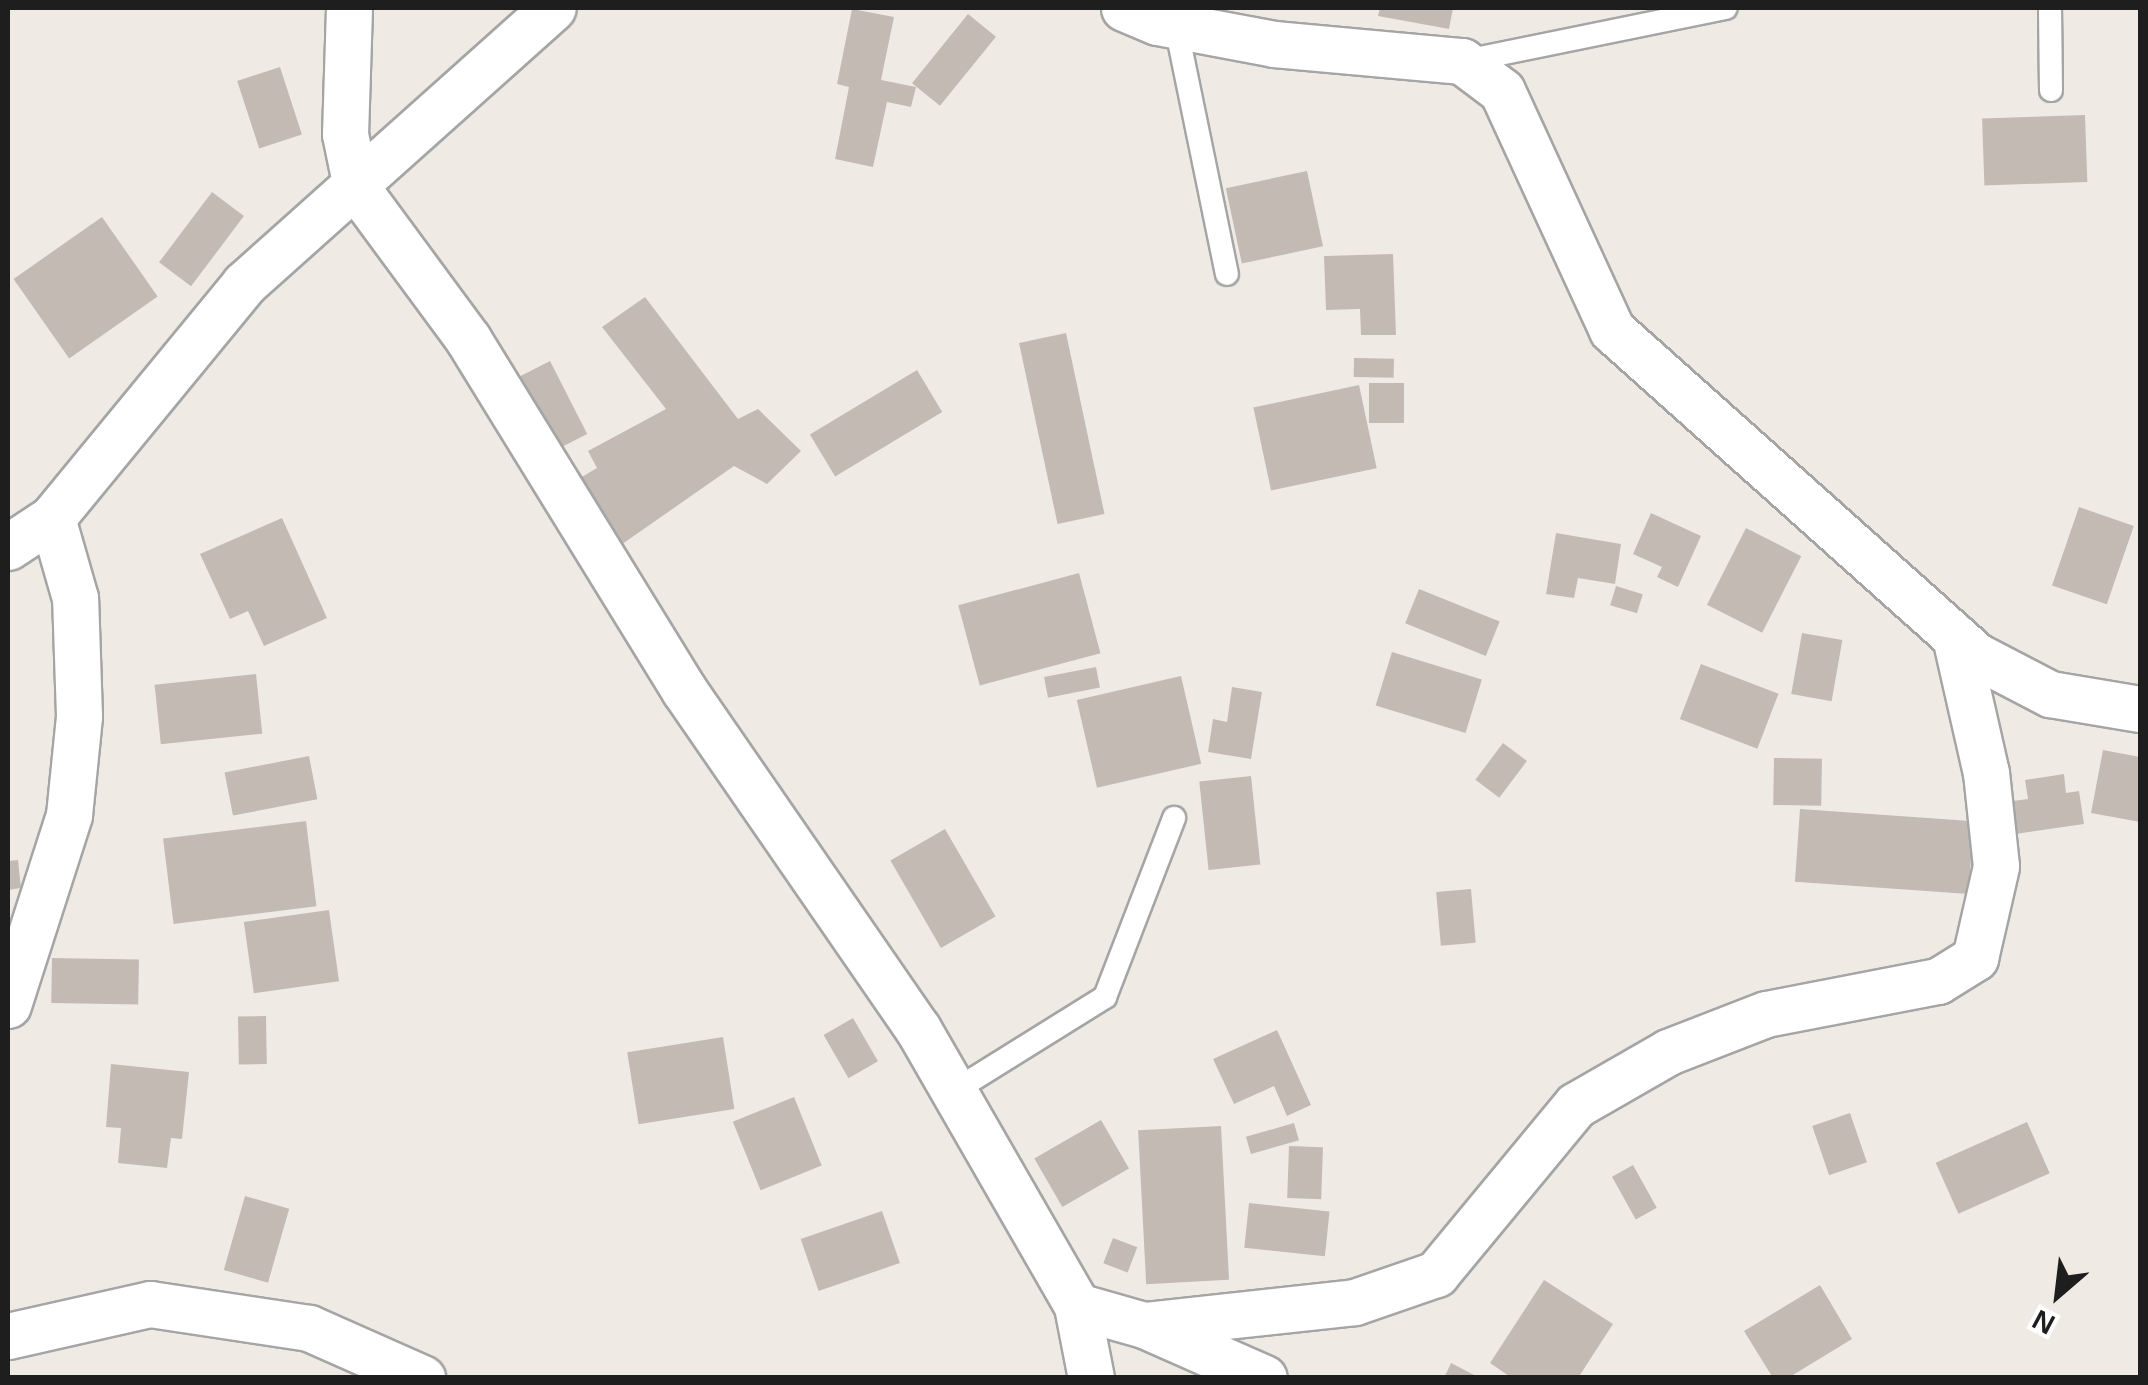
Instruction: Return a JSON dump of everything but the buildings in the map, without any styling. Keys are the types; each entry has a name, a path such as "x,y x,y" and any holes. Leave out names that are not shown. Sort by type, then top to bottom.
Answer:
{"street":[{"path":"349,8 345,134 356,187 468,339 684,690 954,1092 1077,1306 1091,1378"},
{"path":"8,547 52,518 244,284 553,8"},
{"path":"1124,8 1176,26 1462,61 1502,91 1612,330 1955,636 2050,694 2140,709"},
{"path":"8,1005 69,815 79,716 75,598 52,518"},
{"path":"1144,1324 1355,1302 1436,1274 1576,1105 1668,1052 1766,1014 1938,981 1976,958 1996,866 1986,773 1955,636"},
{"path":"8,1336 150,1304 309,1328 422,1378"},
{"path":"1077,1306 1144,1324 1264,1378"}],"lane":[{"path":"1462,61 1726,8"},
{"path":"2050,8 2051,90"},
{"path":"1176,26 1227,274"},
{"path":"954,1092 1105,997 1174,818"}]}
